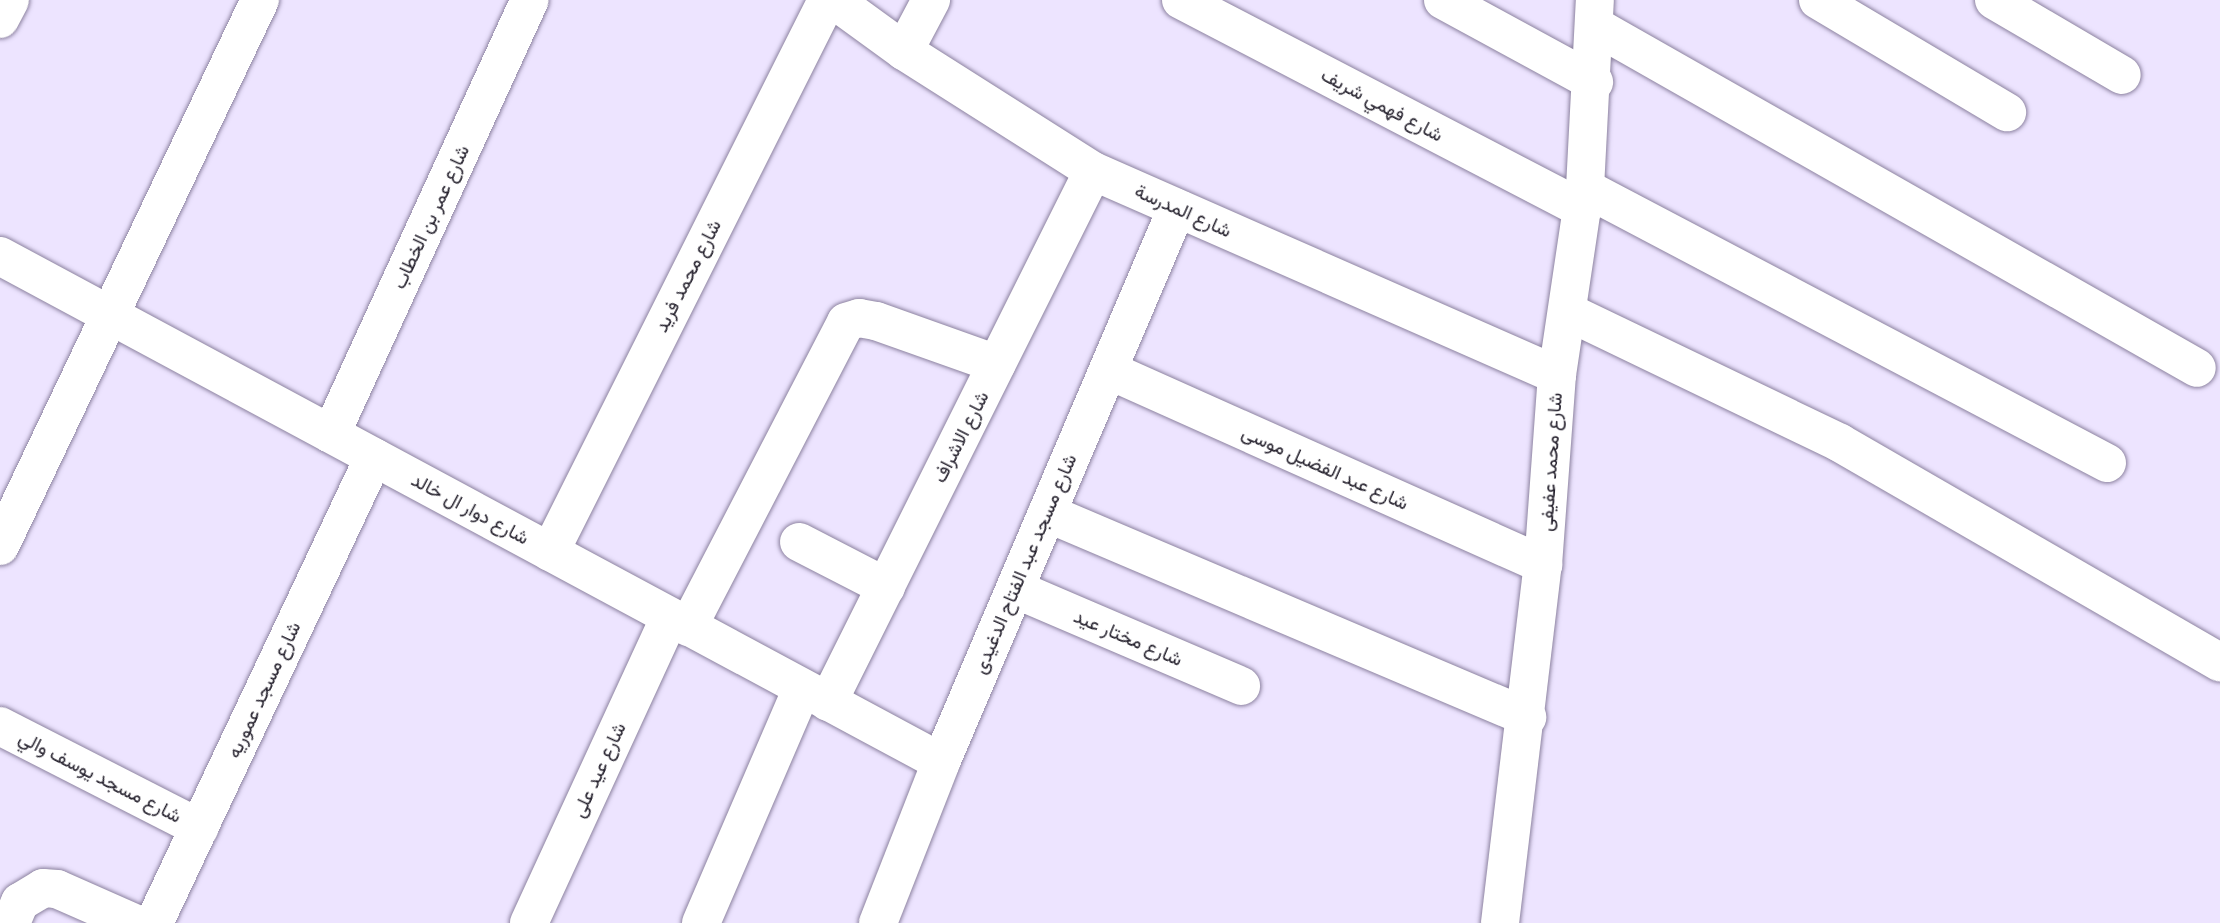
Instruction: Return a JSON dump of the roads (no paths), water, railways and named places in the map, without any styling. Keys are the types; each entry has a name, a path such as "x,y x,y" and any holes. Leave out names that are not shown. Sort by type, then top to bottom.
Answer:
{"street":[{"path":"0,19 10,0"},
{"path":"0,546 107,314 260,0"},
{"name":"شارع عمر بن الخطاب","path":"331,434 530,0"},
{"name":"شارع محمد فريد","path":"550,552 827,0"},
{"name":"شارع المدرسة","path":"834,0 904,51 1093,171 1557,375"},
{"path":"904,51 931,0"},
{"name":"شارع فهمي شريف","path":"1181,0 1584,199 2107,463"},
{"path":"1443,0 1594,82"},
{"path":"1818,0 2007,112"},
{"path":"1994,0 2122,75"},
{"path":"1595,13 2197,368"},
{"name":"شارع محمد عفيفى","path":"1500,923 1527,717 1543,565 1557,375 1584,199 1594,82 1595,13"},
{"name":"شارع الاشراف","path":"701,923 815,695 886,587 1093,171"},
{"name":"شارع مسجد عبد الفتاح الدغيدى","path":"878,923 941,762 1177,208"},
{"name":"شارع دوار ال خالد","path":"0,256 941,762"},
{"path":"1567,312 1840,443 2220,663"},
{"name":"شارع عيد على","path":"529,923 679,622 846,322 859,318 876,321 997,364"},
{"name":"شارع عبد الفضيل موسى","path":"1108,370 1543,565"},
{"name":"شارع مسجد عموريه","path":"154,923 374,457"},
{"path":"1047,513 1527,717"},
{"path":"799,542 886,587"},
{"name":"شارع مختار عيد","path":"1015,589 1241,686"},
{"name":"شارع مسجد يوسف والي","path":"0,726 199,828"},
{"path":"11,923 20,902 43,888 57,889 134,923"}]}
